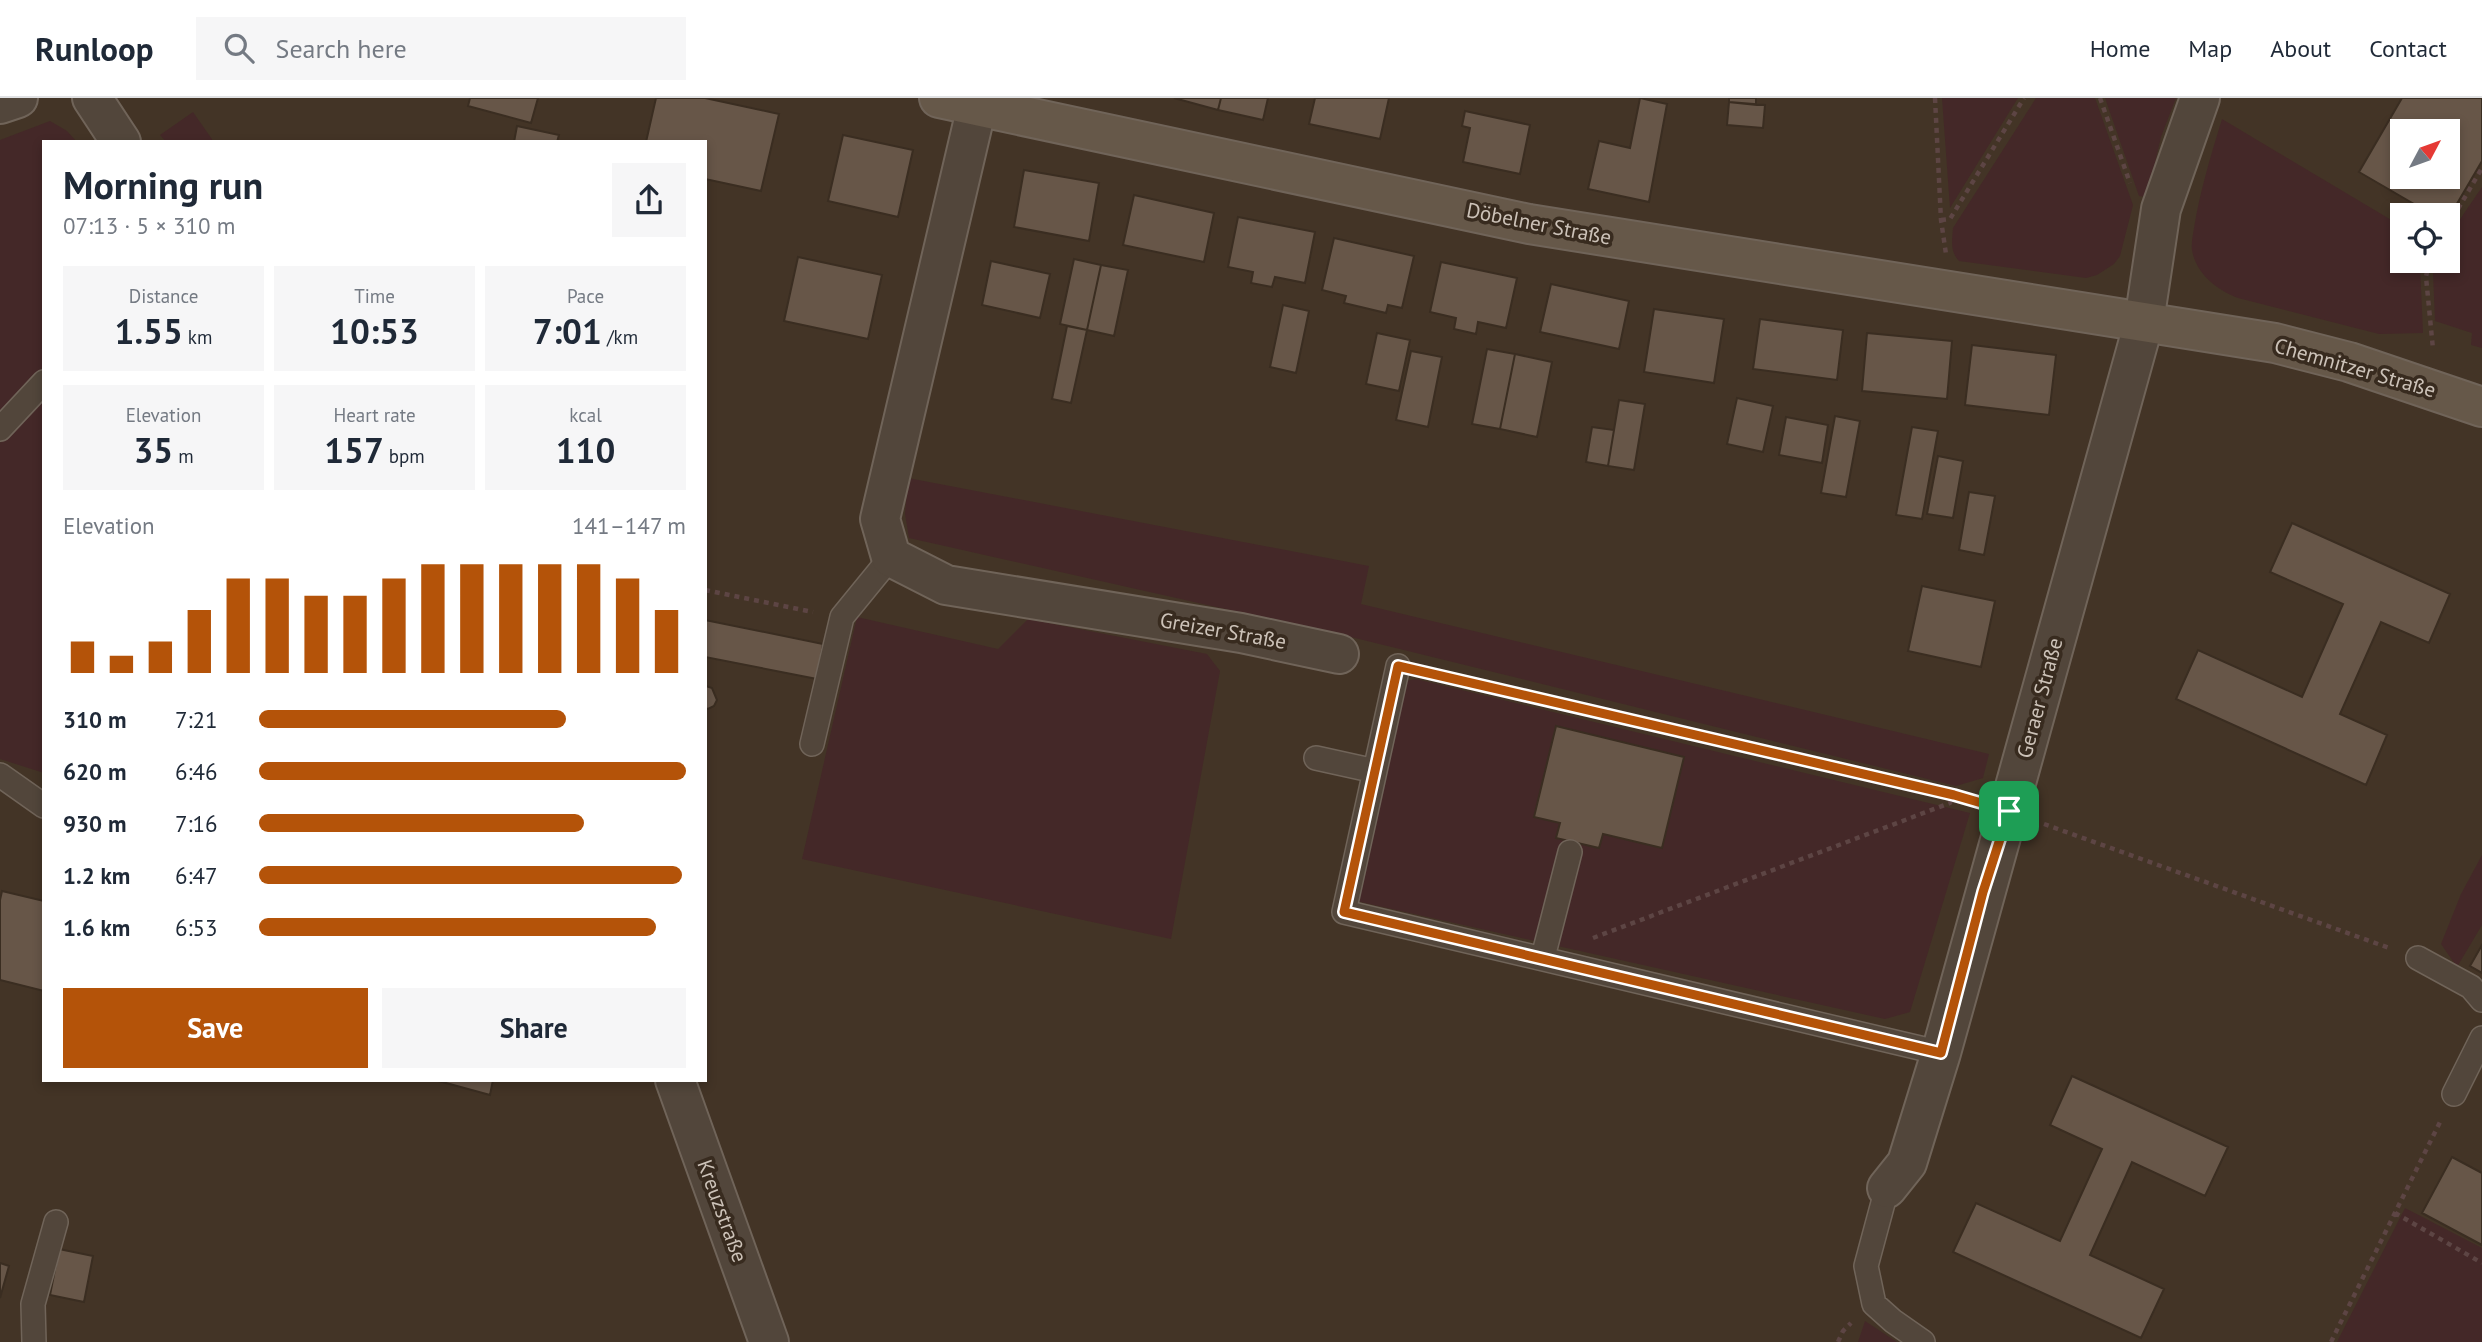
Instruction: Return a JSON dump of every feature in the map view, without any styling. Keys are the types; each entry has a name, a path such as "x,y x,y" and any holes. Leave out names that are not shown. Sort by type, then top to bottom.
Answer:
{"street":[{"path":"0,104 18,98"},
{"path":"92,98 120,140"},
{"name":"Döbelner Straße","path":"939,98 978,102 1529,224 2144,322"},
{"name":"Geraer Straße","path":"1887,1188 1907,1163 1941,1053 1983,892 2009,811 2144,322 2161,209 2200,98"},
{"path":"891,557 880,519 978,102"},
{"name":"Chemnitzer Straße","path":"2144,322 2275,343 2350,362 2482,407"},
{"name":"Greizer Straße","path":"891,557 946,585 1241,633 1339,654"},
{"name":"Kreuzstraße","path":"676,1082 769,1342"}],"lane":[{"path":"0,429 42,384"},
{"path":"812,744 842,617 891,557"},
{"path":"1398,666 1344,912 1941,1053"},
{"path":"1316,758 1375,771"},
{"path":"0,775 42,805"},
{"path":"1543,957 1570,852"},
{"path":"2418,958 2471,987 2482,1000"},
{"path":"2454,1094 2482,1038"},
{"path":"1887,1188 1866,1266 1868,1279 1874,1304 1923,1342"},
{"path":"34,1342 33,1304 55,1222"}],"path":[{"path":"1935,98 1941,220 1953,293"},
{"path":"1941,220 1950,219 2024,98"},
{"path":"2100,98 2137,203 2161,209"},
{"path":"2460,206 2482,168"},
{"path":"2423,387 2434,344 2427,273"},
{"path":"707,590 842,617"},
{"path":"1398,666 1954,795 2009,811 2418,958"},
{"path":"1543,957 1950,803 1954,795"},
{"path":"2331,1342 2454,1094"},
{"path":"2395,1213 2482,1264"}],"shaded area":[{"path":"1942,98 2018,98 1950,208"},
{"path":"2036,98 2095,98 2133,205 2120,256 2114,264 2097,275 2086,278 1959,261 1954,254 1953,228"},
{"path":"2105,98 2176,98 2161,137 2147,197 2139,196"},
{"path":"193,112 213,140 164,140 160,135"},
{"path":"2222,119 2390,219 2390,273 2420,273 2423,333 2379,334 2238,298 2223,290 2203,274 2192,250 2196,214"},
{"path":"50,121 67,131 75,140 42,140 42,368 0,415 0,140"},
{"path":"2482,187 2482,348 2471,345 2472,333 2435,321 2433,273 2460,273 2460,219"},
{"path":"42,396 42,772 0,759 0,443"},
{"path":"908,478 1369,566 1361,604 1989,754 1983,778 1956,786 1355,638 909,538 905,514"},
{"path":"857,617 998,649 1028,619 1207,654 1220,671 1171,939 802,859"},
{"path":"1416,679 1970,813 1910,1012 1885,1019 1356,901 1401,682"},
{"path":"2482,855 2482,925 2457,967 2441,944 2461,894"},
{"path":"2405,1208 2482,1248 2482,1342 2337,1342"},
{"path":"1865,1321 1897,1342 1858,1342"}],"building":[{"path":"470,98 538,98 531,123 468,106"},
{"path":"656,98 705,98 779,114 761,191 707,179 707,140 646,140"},
{"path":"1174,98 1221,98 1218,110"},
{"path":"1221,98 1268,98 1263,120 1218,110"},
{"path":"1315,98 1389,98 1380,139 1309,124"},
{"path":"1640,98 1667,104 1649,202 1588,189 1599,141 1630,148"},
{"path":"1729,98 1756,98 1756,105 1729,102"},
{"path":"2402,98 2482,98 2482,161 2457,203 2412,203 2359,172"},
{"path":"1729,102 1765,105 1763,128 1727,125"},
{"path":"1465,111 1530,125 1520,174 1463,162 1470,128 1462,126"},
{"path":"517,126 559,135 558,140 514,140"},
{"path":"843,135 913,150 898,217 828,201"},
{"path":"1024,170 1099,183 1089,241 1014,227"},
{"path":"1134,195 1214,213 1204,262 1123,245"},
{"path":"1238,217 1315,232 1305,283 1275,277 1272,287 1251,283 1253,272 1228,267"},
{"path":"1334,238 1414,256 1402,308 1388,305 1386,313 1344,303 1346,296 1322,290"},
{"path":"798,257 882,275 868,339 784,321"},
{"path":"1074,259 1101,265 1087,330 1060,324"},
{"path":"991,261 1050,274 1040,318 982,305"},
{"path":"1441,262 1517,278 1506,328 1478,322 1476,334 1454,329 1456,318 1430,312"},
{"path":"1101,265 1128,270 1114,336 1087,330"},
{"path":"1551,284 1629,301 1619,349 1540,332"},
{"path":"1283,305 1309,311 1296,373 1270,367"},
{"path":"1654,309 1724,319 1714,383 1644,372"},
{"path":"1760,319 1843,330 1837,380 1753,369"},
{"path":"1067,326 1087,330 1071,403 1052,399"},
{"path":"1377,333 1410,340 1399,391 1366,384"},
{"path":"1867,333 1952,341 1947,399 1862,391"},
{"path":"1972,345 2056,355 2049,415 1965,405"},
{"path":"1487,349 1515,354 1500,429 1472,424"},
{"path":"1411,351 1442,357 1428,427 1396,420"},
{"path":"1515,354 1552,362 1537,437 1500,429"},
{"path":"1737,398 1773,406 1763,452 1727,444"},
{"path":"1619,400 1645,404 1634,470 1608,466"},
{"path":"1835,416 1860,421 1846,497 1821,493"},
{"path":"1786,417 1828,425 1822,463 1779,455"},
{"path":"1592,427 1614,430 1608,466 1586,462"},
{"path":"1912,427 1938,431 1922,519 1896,515"},
{"path":"1938,456 1963,461 1953,518 1927,514"},
{"path":"1969,492 1995,496 1984,555 1959,550"},
{"path":"2292,523 2450,594 2429,643 2381,622 2340,714 2387,735 2366,785 2176,699 2198,650 2302,697 2343,604 2270,572"},
{"path":"1922,586 1995,601 1981,667 1908,651"},
{"path":"707,620 823,644 817,679 707,657"},
{"path":"707,686 712,688 717,700 714,706 708,709"},
{"path":"1556,726 1684,757 1662,848 1603,834 1599,848 1556,838 1560,823 1534,817"},
{"path":"2,891 42,901 42,990 0,980"},
{"path":"2482,945 2482,973 2470,966"},
{"path":"2072,1076 2228,1147 2205,1196 2132,1162 2090,1255 2164,1289 2141,1338 1953,1252 1976,1203 2060,1241 2102,1149 2050,1125"},
{"path":"442,1082 493,1082 490,1095"},
{"path":"2452,1157 2482,1173 2482,1245 2422,1213"},
{"path":"59,1249 93,1256 84,1302 50,1295"},
{"path":"0,1263 9,1266 0,1298"}],"route":[{"path":"1398,666 1954,795 2009,811 1983,892 1941,1053 1344,912 1398,666"}]}
